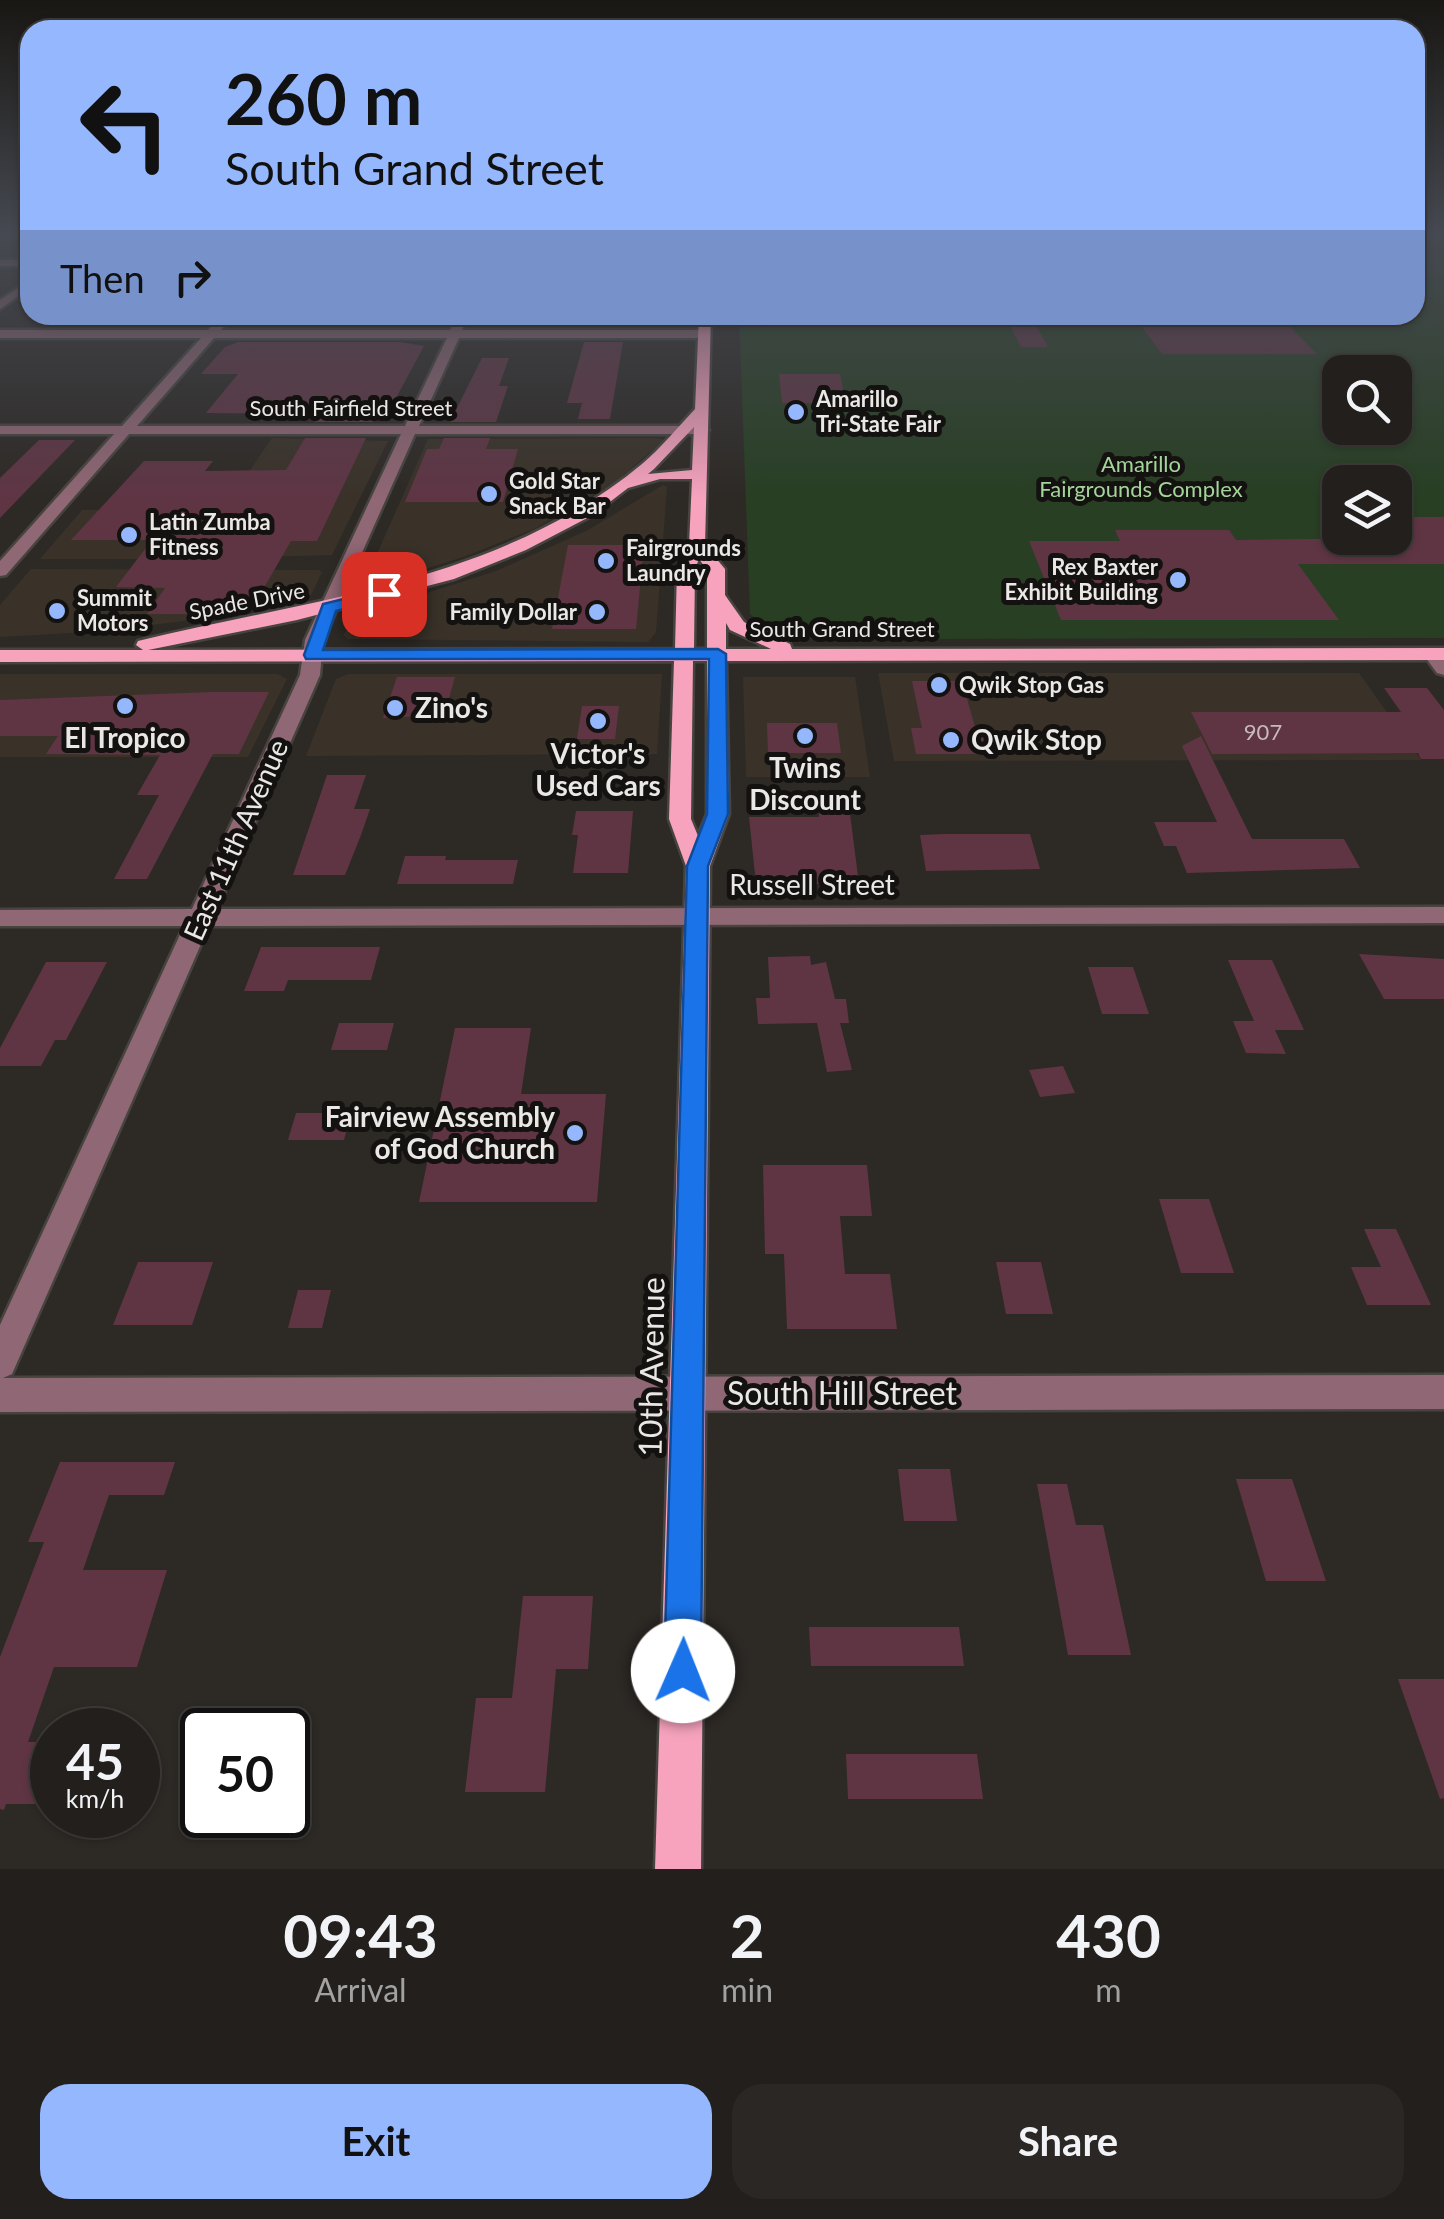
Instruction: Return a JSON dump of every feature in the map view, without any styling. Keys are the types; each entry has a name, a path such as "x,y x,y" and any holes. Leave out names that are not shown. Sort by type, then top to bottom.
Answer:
{"main road":[{"path":"704,325 704,334"},
{"name":"Spade Drive","path":"92,656 329,608 487,560 556,530 628,486 694,430 702,409 704,334"},
{"path":"694,430 700,474 697,546"},
{"name":"Spade Drive","path":"628,486 658,475 700,474"},
{"name":"10th Avenue","path":"678,1869 696,916 698,866 718,814 716,569 697,546 686,570 680,819 698,866"},
{"path":"716,596 746,633 802,654"},
{"name":"South Grand Street","path":"0,656 802,654 1440,659"}],"street":[{"path":"0,571 219,325"},
{"name":"East 11th Avenue","path":"0,1363 310,675 312,655 329,608 458,325"},
{"path":"0,334 704,334"},
{"name":"South Fairfield Street","path":"0,430 694,430"},
{"name":"Russell Street","path":"0,918 1444,916"},
{"name":"South Hill Street","path":"0,1395 1444,1392"}],"shaded area":[{"path":"272,438 388,441 332,555 196,559 192,555"},
{"path":"428,439 664,440 613,484 534,529 366,588 364,583"},
{"path":"663,485 667,487 656,632 648,642 348,639 343,635 361,614 496,571 588,530"},
{"path":"82,510 207,510 166,559 40,559"},
{"path":"31,569 322,572 311,595 304,600 232,615 104,631 0,637 0,605"},
{"path":"878,673 1359,673 1421,760 894,761"},
{"path":"0,674 278,674 287,679 248,757 0,757"},
{"path":"348,674 662,674 657,754 306,756 336,679"},
{"path":"743,677 855,677 870,777 746,777"}],"green space":[{"name":"Amarillo Fairgrounds Complex","path":"1444,324 1444,638 782,639 750,614 739,325"}],"building":[{"path":"252,325 403,325 402,326"},
{"path":"1010,325 1036,325 1048,347 1021,347"},
{"path":"1140,325 1288,325 1317,354 1162,354"},
{"path":"238,342 400,342 424,346 389,411 378,411 373,422 315,422 320,414 206,413 238,374 201,374 225,347"},
{"path":"584,342 623,342 610,419 578,419 582,403 567,403"},
{"path":"482,358 509,358 499,386 508,386 496,422 450,422"},
{"path":"779,374 840,374 846,403 782,403"},
{"path":"305,438 366,438 317,541 291,541 254,605 197,605 192,614 147,614 165,588 116,587 152,540 71,540 144,461 213,461 205,471 286,470"},
{"path":"444,438 490,438 486,449 518,449 503,502 405,502 427,449 439,449"},
{"path":"39,440 75,440 0,518 0,478"},
{"name":"Rex Baxter Exhibit Building","path":"1412,517 1444,517 1444,564 1298,564 1339,620 1061,620 1029,541 1120,541 1115,530 1229,530 1236,540 1322,539 1322,555 1412,555"},
{"path":"568,545 644,545 636,629 552,629"},
{"path":"397,677 455,677 444,715 383,718"},
{"path":"912,681 962,681 975,727 986,727 994,754 916,754 911,728 922,728"},
{"path":"1384,688 1427,688 1444,710 1444,759 1421,759 1418,753 1212,754 1191,712 1401,712"},
{"path":"269,692 239,754 213,754 147,879 114,879 159,795 137,795 160,755 46,754 58,736 0,736 0,700"},
{"path":"582,706 619,706 615,739 577,739"},
{"path":"767,723 837,723 841,753 768,753"},
{"path":"1201,736 1252,839 1344,839 1360,868 1187,873 1176,846 1164,846 1154,822 1217,822 1182,746"},
{"path":"327,775 366,775 354,809 370,809 345,875 293,875"},
{"path":"818,806 849,806 859,884 756,884 749,817 819,817"},
{"path":"576,811 633,811 628,873 573,873 578,835 572,835"},
{"path":"1030,834 1040,869 926,871 920,835"},
{"path":"405,856 518,860 513,884 397,884"},
{"path":"261,947 380,947 371,980 288,980 284,991 244,991"},
{"path":"1359,954 1444,959 1444,999 1384,999"},
{"path":"810,956 811,965 826,962 835,999 846,999 849,1023 840,1023 852,1070 827,1072 817,1023 758,1024 756,998 770,998 768,957"},
{"path":"1228,960 1272,960 1304,1030 1275,1030 1286,1054 1246,1053 1233,1021 1254,1021"},
{"path":"46,962 107,962 66,1040 55,1040 41,1066 0,1066 0,1048"},
{"path":"1088,967 1133,967 1149,1014 1102,1014"},
{"path":"339,1023 394,1023 387,1050 331,1050"},
{"path":"455,1028 531,1028 521,1094 606,1094 597,1202 419,1202"},
{"path":"1063,1066 1075,1093 1040,1097 1029,1070"},
{"path":"296,1113 351,1113 344,1140 288,1140"},
{"path":"763,1165 867,1165 872,1216 840,1216 845,1274 890,1274 897,1329 787,1329 784,1254 765,1254"},
{"path":"1159,1199 1209,1199 1234,1273 1181,1273"},
{"path":"1364,1229 1396,1229 1431,1305 1367,1305 1351,1267 1381,1267"},
{"path":"138,1262 213,1262 192,1325 113,1325"},
{"path":"996,1262 1041,1262 1053,1314 1006,1314"},
{"path":"298,1290 331,1290 322,1328 288,1328"},
{"path":"60,1462 175,1462 164,1495 109,1495 83,1570 167,1570 137,1667 54,1667 40,1708 30,1708 30,1804 6,1804 4,1810 0,1809 0,1657 44,1542 28,1542"},
{"path":"898,1469 950,1469 957,1521 904,1521"},
{"path":"1236,1479 1292,1479 1326,1581 1266,1581"},
{"path":"1037,1484 1067,1484 1076,1525 1103,1525 1131,1655 1068,1655"},
{"path":"523,1596 593,1596 588,1669 556,1669 545,1792 465,1792 476,1698 512,1698"},
{"path":"809,1627 959,1627 964,1666 811,1666"},
{"path":"1398,1679 1444,1679 1444,1798 1440,1799"},
{"path":"846,1754 977,1754 983,1799 848,1799"}],"place":[{"name":"Amarillo Tri-State Fair","path":"796,412"},
{"name":"Gold Star Snack Bar","path":"489,494"},
{"name":"Latin Zumba Fitness","path":"129,535"},
{"name":"Fairgrounds Laundry","path":"606,561"},
{"name":"Rex Baxter Exhibit Building","path":"1178,580"},
{"name":"Summit Motors","path":"57,611"},
{"name":"Family Dollar","path":"597,612"},
{"name":"Qwik Stop Gas","path":"939,685"},
{"name":"El Tropico","path":"125,706"},
{"name":"Zino's","path":"395,708"},
{"name":"Victor's Used Cars","path":"598,721"},
{"name":"Twins Discount","path":"805,736"},
{"name":"Qwik Stop","path":"951,740"},
{"name":"Fairview Assembly of God Church","path":"575,1133"}],"route":[{"path":"384,594 329,608 314,640 312,655 718,654 718,814 698,866 683,1671"}]}
